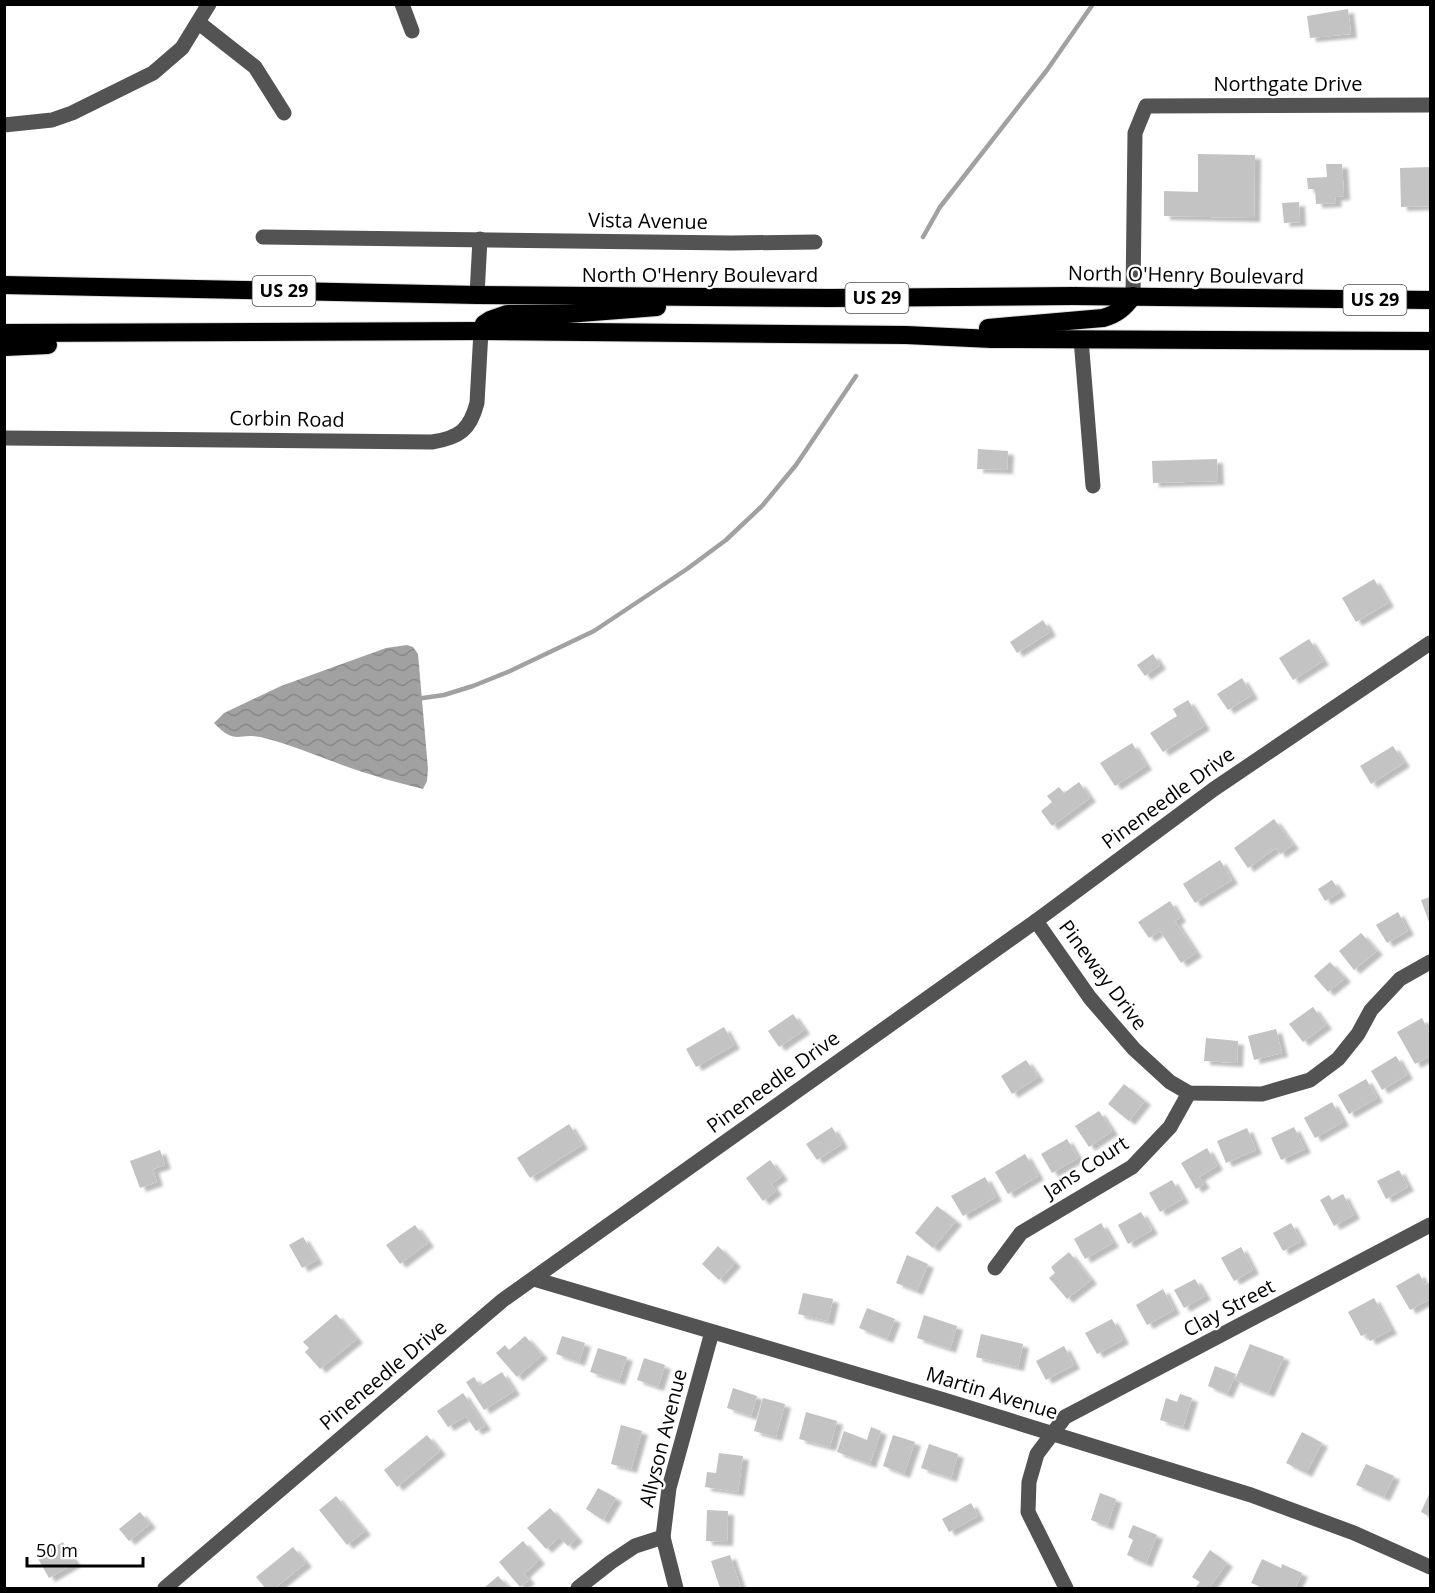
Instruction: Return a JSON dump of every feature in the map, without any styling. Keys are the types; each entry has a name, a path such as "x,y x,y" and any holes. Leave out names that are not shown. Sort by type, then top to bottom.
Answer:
{"highway":[{"name":"North O'Henry Boulevard","path":"4,285 751,298 1133,296 1431,300"},
{"path":"906,335 1103,318 1114,315 1124,308 1133,296"},
{"path":"481,331 484,324 490,320 507,314 600,312 751,298"},
{"name":"US 29","path":"4,333 481,331 906,335 992,339 1431,341"},
{"path":"4,347 74,343 160,334"}],"street":[{"path":"4,125 52,120 72,113 153,73 182,48 209,4"},
{"path":"402,4 412,31"},
{"path":"199,23 255,67 284,113"},
{"name":"Northgate Drive","path":"1133,296 1135,133 1146,106 1431,105"},
{"name":"Vista Avenue","path":"263,237 815,242"},
{"path":"477,295 480,239"},
{"name":"Corbin Road","path":"4,438 432,442 445,440 463,431 470,423 474,413 477,403 481,331"},
{"path":"1081,339 1094,486"},
{"name":"Pineneedle Drive","path":"165,1588 503,1300 1036,921 1214,789 1431,643"},
{"name":"Pineway Drive","path":"1036,921 1090,998 1134,1049 1170,1082 1189,1093"},
{"path":"1189,1093 1262,1094 1310,1080 1338,1059 1358,1034 1371,1011 1400,979 1431,962"},
{"name":"Jans Court","path":"995,1268 1021,1233 1132,1167 1170,1127 1189,1093"},
{"name":"Clay Street","path":"1066,1588 1028,1512 1029,1482 1037,1454 1065,1417 1431,1225"},
{"name":"Martin Avenue","path":"534,1279 944,1400 1251,1495 1354,1533 1431,1567"},
{"name":"Allyson Avenue","path":"676,1588 663,1537 669,1488 712,1332"},
{"path":"578,1588 635,1546 663,1537"}],"water":[{"path":"407,645 413,647 418,654 428,769 427,781 423,789 356,770 304,750 264,738 233,736 214,723 224,713 281,686 386,648"}],"building":[{"path":"1348,9 1351,34 1310,38 1307,16"},
{"path":"1198,154 1255,155 1254,218 1164,216 1164,191 1198,192"},
{"path":"1326,164 1342,164 1344,196 1335,197 1336,203 1316,204 1315,189 1308,189 1307,178 1327,177"},
{"path":"1430,167 1430,206 1401,207 1400,168"},
{"path":"1299,202 1300,222 1284,223 1282,203"},
{"path":"978,449 1008,451 1007,470 977,469"},
{"path":"1217,459 1218,481 1153,483 1152,461"},
{"path":"1374,579 1388,603 1356,622 1342,598"},
{"path":"1043,620 1050,632 1017,653 1010,642"},
{"path":"1309,639 1323,661 1293,680 1279,658"},
{"path":"1153,654 1160,665 1145,676 1137,665"},
{"path":"1242,678 1252,695 1228,710 1217,694"},
{"path":"1188,700 1204,726 1163,752 1150,733 1177,716 1173,709"},
{"path":"1132,743 1146,766 1115,786 1100,763"},
{"path":"1393,746 1404,763 1371,784 1360,766"},
{"path":"1079,782 1090,798 1052,826 1041,811 1052,802 1047,796 1059,787 1064,793"},
{"path":"1274,819 1293,845 1280,854 1276,848 1248,868 1234,848"},
{"path":"1220,860 1232,880 1195,903 1183,884"},
{"path":"1332,880 1340,892 1325,901 1318,889"},
{"path":"1430,897 1430,925 1421,900"},
{"path":"1170,901 1180,918 1175,921 1196,953 1181,963 1160,931 1149,938 1138,922"},
{"path":"1398,912 1408,931 1387,943 1376,925"},
{"path":"1361,933 1377,951 1354,970 1339,951"},
{"path":"1330,962 1345,978 1328,992 1314,976"},
{"path":"1313,1007 1326,1025 1303,1042 1289,1024"},
{"path":"793,1014 804,1030 779,1047 768,1031"},
{"path":"1422,1018 1430,1034 1430,1056 1415,1064 1397,1032"},
{"path":"724,1027 734,1045 696,1067 686,1049"},
{"path":"1276,1029 1282,1053 1254,1060 1248,1036"},
{"path":"1206,1038 1238,1041 1237,1063 1204,1061"},
{"path":"1396,1056 1407,1075 1382,1090 1371,1071"},
{"path":"1026,1060 1038,1077 1012,1094 1001,1076"},
{"path":"1366,1079 1377,1098 1349,1114 1338,1095"},
{"path":"1124,1084 1145,1101 1129,1121 1108,1104"},
{"path":"1332,1102 1343,1122 1315,1138 1304,1118"},
{"path":"1099,1111 1112,1131 1089,1147 1075,1126"},
{"path":"569,1124 582,1145 530,1178 517,1158"},
{"path":"832,1127 842,1144 817,1160 806,1144"},
{"path":"1294,1127 1305,1149 1281,1160 1271,1138"},
{"path":"1247,1128 1256,1150 1226,1163 1217,1141"},
{"path":"1067,1139 1078,1158 1052,1173 1041,1154"},
{"path":"1207,1148 1217,1166 1199,1177 1204,1184 1196,1189 1181,1163"},
{"path":"160,1150 165,1165 153,1169 157,1182 140,1188 130,1161"},
{"path":"1025,1154 1038,1176 1008,1194 995,1172"},
{"path":"770,1160 782,1176 771,1184 776,1191 763,1201 746,1178"},
{"path":"1399,1170 1408,1187 1386,1199 1377,1181"},
{"path":"985,1177 996,1197 963,1216 951,1196"},
{"path":"1172,1180 1183,1199 1160,1212 1149,1193"},
{"path":"1343,1194 1354,1215 1334,1226 1320,1200 1329,1195 1332,1200"},
{"path":"937,1206 956,1221 933,1248 915,1233"},
{"path":"1141,1212 1152,1230 1128,1244 1118,1225"},
{"path":"1101,1223 1113,1243 1085,1259 1074,1239"},
{"path":"1291,1223 1301,1241 1283,1251 1273,1233"},
{"path":"415,1225 428,1243 400,1264 386,1245"},
{"path":"303,1237 317,1260 302,1268 289,1245"},
{"path":"718,1246 735,1263 719,1280 702,1264"},
{"path":"1241,1247 1253,1270 1234,1281 1221,1258"},
{"path":"1069,1252 1091,1280 1067,1299 1049,1278 1055,1273 1051,1267"},
{"path":"907,1255 928,1264 917,1291 896,1283"},
{"path":"1419,1273 1425,1285 1430,1282 1430,1299 1410,1310 1396,1286"},
{"path":"1195,1279 1205,1296 1184,1308 1174,1290"},
{"path":"1163,1289 1174,1310 1147,1325 1136,1305"},
{"path":"803,1293 833,1299 828,1321 798,1314"},
{"path":"1374,1298 1391,1330 1370,1341 1366,1334 1361,1336 1348,1312"},
{"path":"867,1308 895,1319 887,1339 859,1328"},
{"path":"336,1314 357,1339 320,1369 305,1352 309,1348 303,1342"},
{"path":"924,1315 957,1326 950,1349 917,1338"},
{"path":"1112,1319 1123,1340 1097,1354 1085,1333"},
{"path":"981,1334 1023,1344 1018,1367 976,1357"},
{"path":"525,1336 542,1355 517,1377 496,1353 505,1345 509,1350"},
{"path":"562,1336 585,1343 579,1362 556,1354"},
{"path":"1250,1344 1284,1357 1268,1393 1235,1380"},
{"path":"1064,1346 1074,1365 1046,1380 1036,1361"},
{"path":"598,1348 627,1357 619,1381 590,1372"},
{"path":"644,1358 665,1365 658,1387 637,1380"},
{"path":"1215,1366 1236,1374 1227,1394 1208,1386"},
{"path":"502,1372 514,1391 484,1410 466,1382 474,1377 480,1386"},
{"path":"733,1388 757,1396 751,1416 727,1408"},
{"path":"463,1393 485,1426 476,1431 466,1416 448,1427 437,1411"},
{"path":"1180,1394 1192,1398 1183,1427 1160,1420 1166,1398 1177,1402"},
{"path":"763,1398 785,1404 776,1437 754,1431"},
{"path":"806,1412 837,1421 830,1447 799,1439"},
{"path":"621,1425 642,1431 631,1469 611,1464"},
{"path":"871,1427 881,1431 870,1464 837,1452 844,1431 867,1440"},
{"path":"1302,1432 1322,1443 1306,1473 1286,1463"},
{"path":"427,1435 440,1451 397,1487 384,1470"},
{"path":"893,1435 915,1442 904,1474 883,1466"},
{"path":"929,1444 958,1454 951,1478 921,1468"},
{"path":"719,1453 743,1456 738,1492 705,1487 707,1472 716,1473"},
{"path":"1366,1464 1394,1476 1384,1497 1356,1485"},
{"path":"598,1488 616,1498 603,1520 586,1509"},
{"path":"1100,1493 1116,1499 1107,1526 1091,1520"},
{"path":"1430,1495 1430,1517 1421,1512"},
{"path":"336,1496 365,1531 347,1545 319,1510"},
{"path":"971,1503 978,1516 949,1532 942,1519"},
{"path":"550,1508 577,1538 568,1546 559,1537 546,1549 527,1528"},
{"path":"707,1510 728,1511 727,1542 706,1541"},
{"path":"140,1512 150,1524 129,1541 119,1529"},
{"path":"1133,1525 1157,1535 1146,1563 1127,1555 1133,1540 1128,1537"},
{"path":"523,1541 539,1560 524,1574 529,1580 520,1587 499,1562"},
{"path":"63,1542 75,1563 49,1578 37,1557"},
{"path":"293,1547 306,1563 275,1588 265,1588 256,1577"},
{"path":"1210,1550 1227,1563 1209,1588 1195,1588 1200,1582 1192,1577"},
{"path":"730,1555 741,1588 720,1588 711,1561"},
{"path":"1262,1559 1281,1568 1282,1564 1302,1573 1295,1588 1264,1588 1251,1583"},
{"path":"498,1576 509,1588 484,1588"}],"waterway":[{"path":"923,237 940,207 1047,70 1093,4"},
{"path":"416,699 444,695 473,686 594,631 687,569 726,540 762,506 796,465 856,376"}]}
